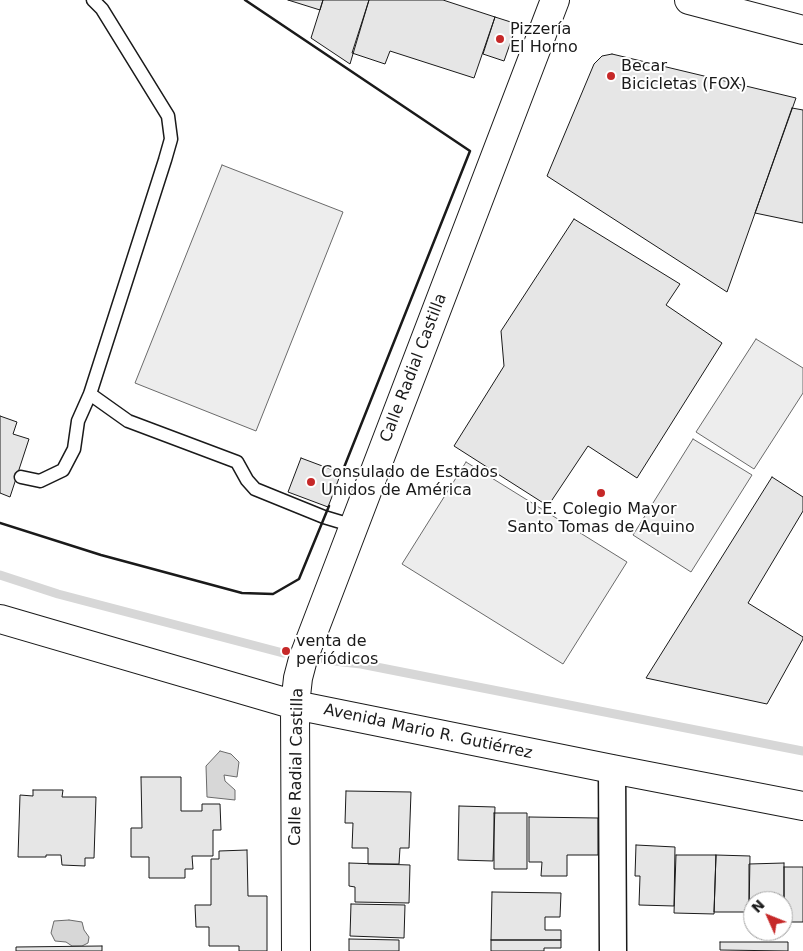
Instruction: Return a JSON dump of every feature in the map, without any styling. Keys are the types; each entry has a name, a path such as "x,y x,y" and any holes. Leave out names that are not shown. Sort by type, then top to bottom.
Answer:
{"street":[{"name":"Calle Radial Castilla","path":"296,951 296,691 303,659 554,0"},
{"path":"689,0 803,30"},
{"name":"Avenida Mario R. Gutiérrez","path":"0,620 612,769 803,806"},
{"path":"612,769 613,951"}],"lane":[{"path":"22,478 40,481 63,470 74,449 78,421 90,394 171,139 168,116 102,9 93,0"},
{"path":"90,394 128,421 237,462 247,480 255,489 354,526"}],"shaded area":[{"path":"222,165 343,212 256,431 135,383"},
{"path":"756,339 803,368 803,393 754,469 696,432"},
{"path":"693,439 752,475 691,572 633,535"},
{"path":"466,462 627,562 563,664 402,564"},
{"path":"220,751 231,754 239,762 237,777 224,775 225,781 235,790 235,800 207,797 206,766"},
{"path":"69,920 82,922 84,930 89,937 88,943 82,946 72,946 66,942 55,941 51,933 54,921"}],"building":[{"path":"288,0 323,0 320,10"},
{"path":"323,0 369,0 350,64 311,38"},
{"path":"369,0 443,0 495,17 474,78 390,51 385,64 352,53"},
{"name":"Pizzería El Horno","path":"495,17 517,24 504,61 483,54"},
{"path":"612,54 796,98 727,292 547,176 594,64 602,56"},
{"path":"792,108 803,110 803,223 755,213"},
{"path":"574,219 680,284 666,305 722,343 637,478 588,446 548,506 454,446 504,366 501,331"},
{"path":"0,416 17,422 13,434 29,439 10,497 0,493"},
{"path":"301,458 341,473 328,507 288,492"},
{"path":"772,477 803,497 803,511 748,603 803,637 803,639 767,704 646,678"},
{"path":"141,777 181,777 181,811 202,811 202,804 220,804 221,830 213,830 213,856 192,856 193,869 185,869 185,878 149,878 149,857 131,857 131,828 142,828"},
{"path":"33,790 63,790 62,797 96,797 94,858 85,858 85,866 62,865 61,855 18,857 20,795 33,796"},
{"path":"346,791 411,792 409,848 400,848 399,864 368,864 368,848 352,848 353,823 345,823"},
{"path":"459,806 495,807 493,861 458,860"},
{"path":"494,813 527,813 527,869 494,869"},
{"path":"529,817 598,818 598,855 567,855 567,876 541,876 542,862 529,862"},
{"path":"636,845 675,847 674,906 639,905 640,876 635,876"},
{"path":"247,850 248,896 267,896 267,951 239,951 239,946 209,946 209,927 196,927 195,905 211,905 211,859 219,859 219,851"},
{"path":"676,855 716,855 714,914 674,913"},
{"path":"716,855 750,856 749,891 743,891 743,912 714,912"},
{"path":"349,863 410,865 409,903 355,902 355,887 349,886"},
{"path":"784,863 784,891 749,891 749,864"},
{"path":"784,867 803,867 803,922 793,922 793,891 784,891"},
{"path":"492,892 561,893 560,917 545,917 545,930 561,930 561,940 491,940"},
{"path":"351,904 405,905 404,938 350,936"},
{"path":"349,939 399,940 399,951 349,951"},
{"path":"491,940 561,940 561,948 544,948 544,951 491,951"},
{"path":"720,942 788,942 788,951 720,950"},
{"path":"102,946 102,951 16,951 16,947"}],"waterway":[{"path":"0,575 58,594 283,653"},
{"path":"325,660 361,664 803,751"}],"wall":[{"path":"245,0 470,151 341,475"},
{"path":"0,523 101,555 242,593 273,594 299,579 329,506"}],"place":[{"name":"Pizzería El Horno","path":"500,39"},
{"name":"Becar Bicicletas (FOX)","path":"611,76"},
{"name":"Consulado de Estados Unidos de América","path":"311,482"},
{"name":"U.E. Colegio Mayor Santo Tomas de Aquino","path":"601,493"},
{"name":"venta de periódicos","path":"286,651"}]}
